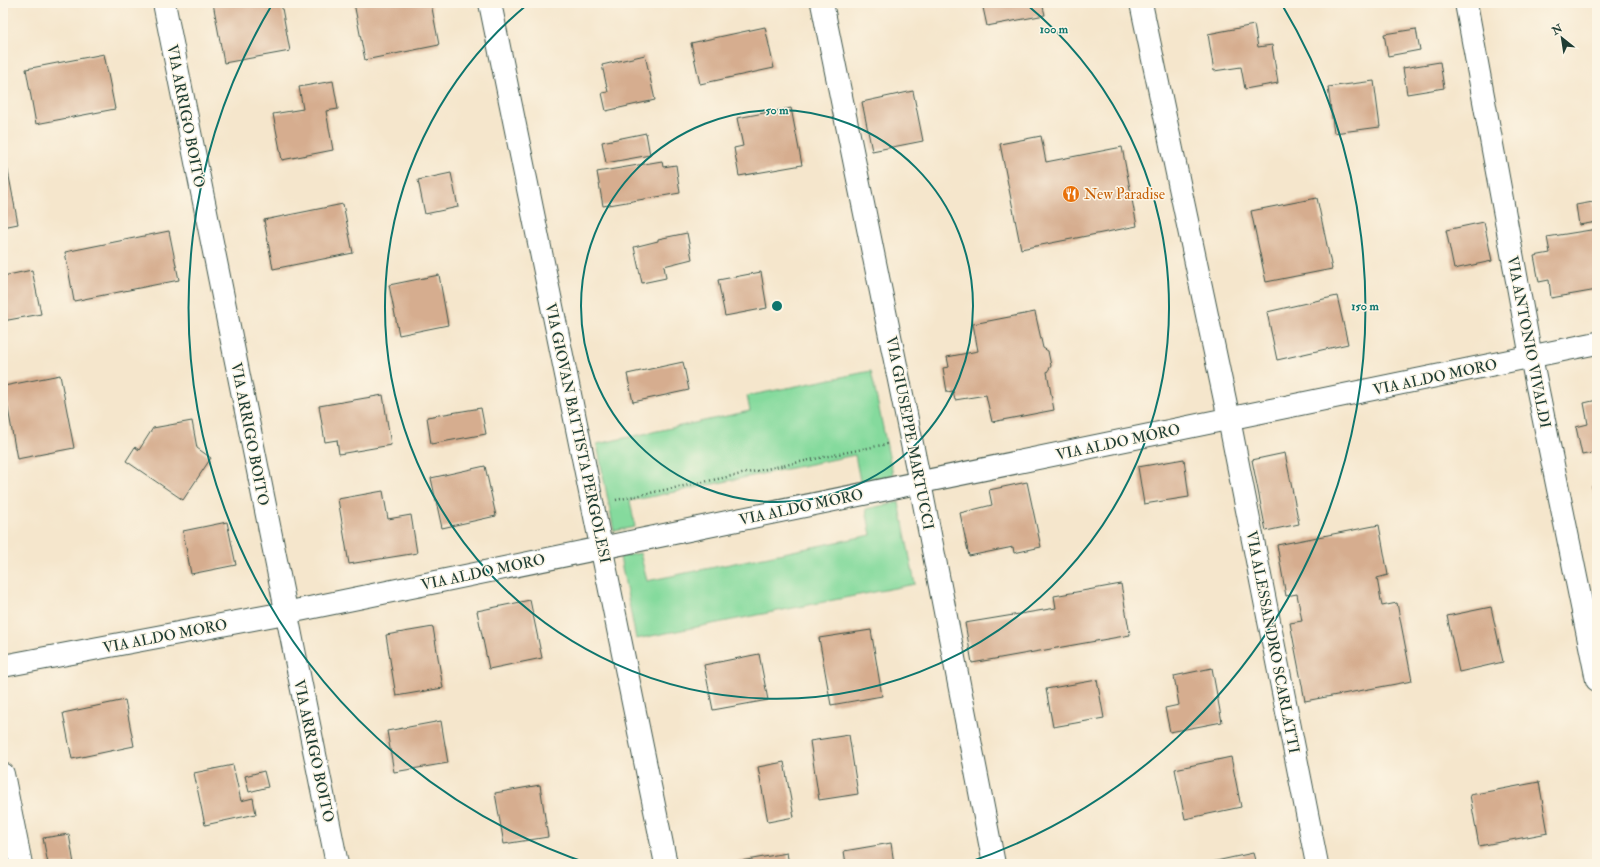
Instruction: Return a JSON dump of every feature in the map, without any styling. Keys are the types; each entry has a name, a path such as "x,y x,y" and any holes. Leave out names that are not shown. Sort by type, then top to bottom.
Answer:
{"street":[{"name":"VIA ARRIGO BOITO","path":"164,3 285,613 337,864"},
{"name":"VIA GIOVAN BATTISTA PERGOLESI","path":"490,3 666,864"},
{"name":"VIA GIUSEPPE MARTUCCI","path":"822,3 920,483 994,864"},
{"name":"VIA ALESSANDRO SCARLATTI","path":"1141,3 1229,419 1317,864"},
{"name":"VIA ANTONIO VIVALDI","path":"1466,3 1531,357 1597,680"},
{"name":"VIA ALDO MORO","path":"3,666 285,613 1597,343"},
{"path":"3,774 21,864"}],"path":[{"path":"593,504 911,440"}],"green space":[{"path":"871,371 893,475 860,481 855,455 630,501 635,527 614,531 597,444 750,411 747,396"},
{"path":"899,502 915,584 636,639 620,557 640,553 647,581 871,535 866,509"}],"building":[{"path":"213,3 281,3 290,51 224,63"},
{"path":"354,3 431,3 439,45 365,60"},
{"path":"982,3 1042,3 1045,15 987,26"},
{"path":"1254,25 1258,47 1272,45 1278,83 1245,89 1241,67 1214,71 1208,34"},
{"path":"765,27 774,68 700,84 691,43"},
{"path":"1416,29 1420,50 1388,56 1384,34"},
{"path":"104,54 115,109 36,124 26,69"},
{"path":"645,55 655,100 606,111 602,93 608,92 602,65"},
{"path":"1440,62 1444,88 1407,94 1403,68"},
{"path":"333,81 338,109 326,111 333,150 282,160 273,114 303,109 299,87"},
{"path":"1374,81 1380,127 1334,133 1328,87"},
{"path":"913,91 923,141 872,151 862,102"},
{"path":"791,108 802,165 739,176 734,148 743,146 737,118"},
{"path":"646,133 650,155 606,163 602,142"},
{"name":"New Paradise","path":"1041,136 1046,162 1122,147 1137,226 1021,249 1000,144"},
{"path":"662,161 663,167 676,165 680,193 603,206 597,172"},
{"path":"7,166 18,224 3,227 3,167"},
{"path":"451,173 458,207 425,214 418,180"},
{"path":"1317,198 1332,269 1266,282 1251,211"},
{"path":"1593,202 1597,222 1579,225 1576,205"},
{"path":"343,204 353,253 273,269 264,220"},
{"path":"1484,222 1492,261 1454,269 1446,230"},
{"path":"1597,229 1597,290 1551,298 1549,280 1539,282 1534,256 1550,253 1547,237"},
{"path":"169,231 179,280 74,301 65,252"},
{"path":"687,233 692,259 664,266 666,278 642,283 634,247 658,241 658,239"},
{"path":"32,270 41,314 3,321 3,276"},
{"path":"761,272 767,308 725,316 718,280"},
{"path":"439,275 448,325 399,335 389,285"},
{"path":"1337,296 1348,344 1277,360 1267,312"},
{"path":"1035,312 1043,348 1048,351 1051,366 1047,372 1054,410 992,422 986,395 955,400 953,391 947,392 943,368 949,367 947,357 978,351 973,324"},
{"path":"683,362 689,390 633,402 627,374"},
{"path":"60,375 74,448 17,459 4,386"},
{"path":"383,395 391,445 339,454 337,440 325,442 319,406"},
{"path":"1597,400 1597,452 1582,455 1576,427 1588,424 1584,403"},
{"path":"481,408 486,434 431,444 427,417"},
{"path":"192,421 197,448 211,458 183,500 126,461 135,447 139,450 153,428"},
{"path":"1285,453 1299,524 1266,531 1252,460"},
{"path":"1184,459 1189,497 1144,504 1138,467"},
{"path":"485,466 496,516 442,528 431,478"},
{"path":"1027,482 1041,547 1014,553 1013,547 969,556 960,513 992,505 989,490"},
{"path":"1597,485 1597,508 1596,508 1592,486"},
{"path":"383,491 388,519 411,515 417,553 349,564 338,499"},
{"path":"227,522 236,565 191,574 183,531"},
{"path":"1379,525 1388,575 1377,578 1382,606 1397,603 1412,681 1305,701 1290,623 1302,621 1297,594 1286,596 1277,545"},
{"path":"1121,584 1130,635 972,663 965,623 1056,608 1054,596"},
{"path":"530,600 542,658 489,669 477,611"},
{"path":"1491,607 1503,662 1459,672 1447,616"},
{"path":"433,627 443,688 396,696 386,635"},
{"path":"871,630 882,696 831,705 819,638"},
{"path":"759,654 768,700 713,710 704,665"},
{"path":"1212,668 1222,722 1170,732 1165,708 1179,705 1174,676"},
{"path":"1097,680 1104,718 1053,727 1046,689"},
{"path":"125,700 134,746 72,759 63,713"},
{"path":"441,721 448,763 394,772 387,731"},
{"path":"849,735 858,794 819,800 810,741"},
{"path":"1231,757 1241,807 1185,819 1175,769"},
{"path":"784,762 794,817 768,822 758,767"},
{"path":"233,765 241,801 253,798 256,814 205,825 194,773"},
{"path":"264,771 268,787 249,792 245,776"},
{"path":"1539,782 1548,833 1479,846 1470,795"},
{"path":"540,785 548,837 504,844 495,793"},
{"path":"69,834 74,864 48,864 43,838"},
{"path":"891,843 894,864 846,864 844,851"},
{"path":"787,853 789,864 735,864 735,862"},
{"path":"1253,853 1256,864 1207,864 1207,863"}],"place":[{"name":"New Paradise","path":"1071,194"}]}
